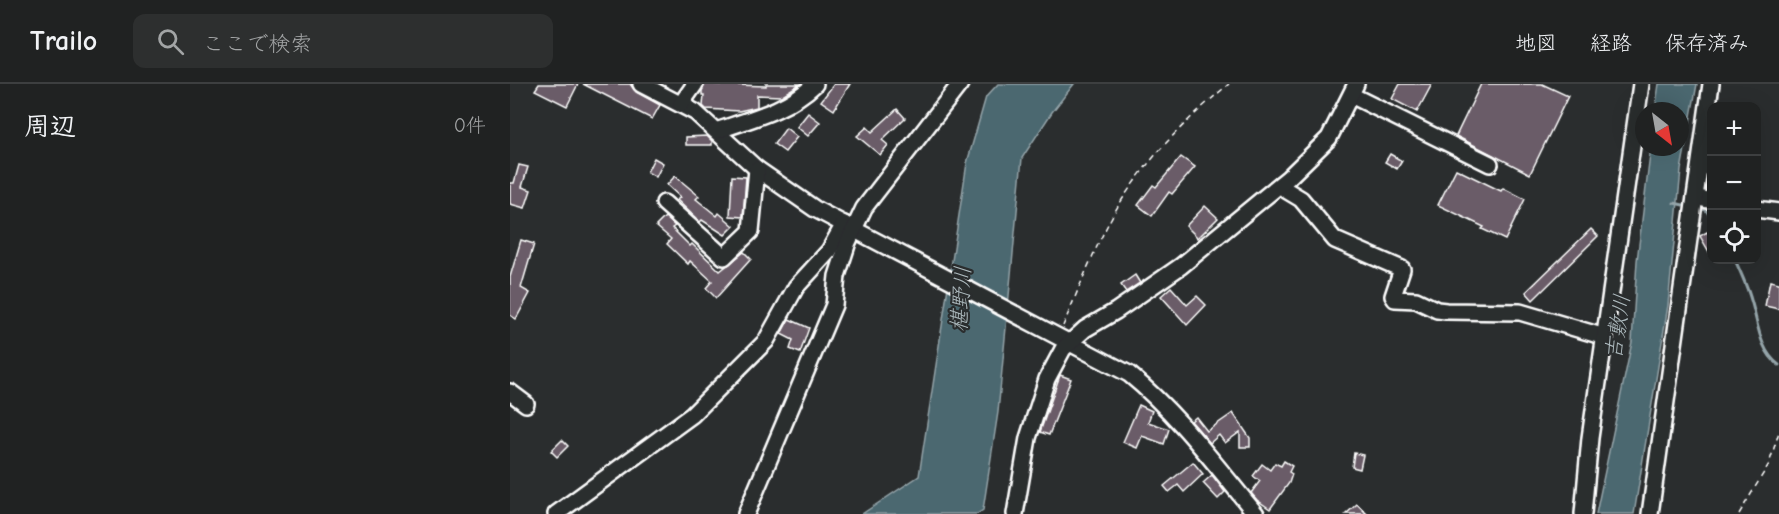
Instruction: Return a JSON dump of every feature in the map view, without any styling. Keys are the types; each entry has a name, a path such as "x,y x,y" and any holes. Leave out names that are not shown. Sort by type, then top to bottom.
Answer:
{"street":[{"path":"641,84 695,112 758,169 788,192 855,230 1129,374 1199,446 1256,514"},
{"path":"681,104 695,84"},
{"path":"716,131 782,107 802,97 815,84"},
{"path":"746,514 834,305 837,276 864,208 960,84"},
{"path":"1583,514 1590,438 1641,84"},
{"path":"1650,514 1711,84"},
{"path":"1064,339 1181,266 1284,181 1329,138 1353,90 1490,164"},
{"path":"664,204 724,257 751,231 758,169"},
{"path":"1284,181 1286,190 1301,199 1335,240 1402,269 1393,296 1395,299 1416,300 1437,310 1446,311 1520,312 1605,337"},
{"path":"1694,204 1707,202"},
{"path":"1761,210 1779,212"},
{"path":"556,514 692,415 710,398 727,378 766,341 796,287 837,240 855,230"},
{"path":"1015,514 1028,438 1047,379 1063,349 1064,339"},
{"path":"510,392 526,404"}],"path":[{"path":"1064,339 1083,278 1115,213 1154,156 1207,102 1229,84"},
{"path":"1739,514 1768,464 1779,432"}],"water":[{"name":"椹野川","path":"998,84 1074,84 1052,112 1022,158 998,412 983,510 977,514 862,514 919,476 967,163 986,97"},
{"path":"1659,84 1697,84 1689,127 1689,102 1656,102"},
{"path":"1650,156 1684,156 1668,305 1634,514 1596,514 1632,342 1637,261"}],"building":[{"path":"539,84 578,84 567,106 535,90"},
{"path":"583,84 630,84 636,92 660,105 652,119"},
{"path":"705,84 766,86 766,84 800,84 781,96 757,95 757,107 739,111 706,109 703,106 704,95 702,95"},
{"path":"834,84 850,84 834,110 821,101"},
{"path":"1400,84 1432,84 1417,112 1392,99"},
{"path":"1481,84 1542,84 1568,96 1530,174 1456,136"},
{"path":"897,109 905,118 882,140 888,145 880,155 857,136 867,127 872,132"},
{"path":"808,113 820,122 808,136 797,127"},
{"path":"786,128 797,137 785,152 774,144"},
{"path":"707,136 712,141 712,145 686,145 686,137"},
{"path":"1390,154 1402,161 1397,169 1385,162"},
{"path":"1181,157 1195,167 1172,194 1169,192 1152,216 1138,205 1153,185 1156,187"},
{"path":"654,158 663,163 656,177 647,172"},
{"path":"519,165 528,167 522,187 531,190 525,208 510,204 510,183 514,183"},
{"path":"1456,169 1501,191 1503,188 1525,199 1505,240 1438,205"},
{"path":"675,176 699,196 696,199 717,216 719,213 734,226 725,235 702,220 700,222 677,200 680,197 667,185"},
{"path":"732,176 746,177 743,217 730,216"},
{"path":"1205,206 1218,218 1198,238 1186,226"},
{"path":"665,217 675,226 672,228 690,246 692,244 720,271 744,252 751,259 716,298 706,288 712,281 690,261 688,264 667,244 671,239 656,226"},
{"path":"1591,229 1598,236 1533,300 1526,292"},
{"path":"1707,232 1707,248 1700,236"},
{"path":"521,240 534,244 521,288 530,293 516,319 510,315 510,277"},
{"path":"1135,275 1140,283 1126,292 1121,285"},
{"path":"1770,281 1779,283 1779,309 1765,306"},
{"path":"1171,287 1187,305 1197,296 1206,305 1187,325 1161,296"},
{"path":"789,319 809,328 800,353 790,349 793,340 781,334"},
{"path":"1060,375 1071,379 1049,435 1040,432"},
{"path":"1139,405 1152,411 1148,422 1169,429 1164,444 1142,436 1137,448 1123,442"},
{"path":"1233,413 1250,438 1250,447 1240,447 1240,432 1225,443 1219,435 1210,443 1191,421 1196,417 1207,431"},
{"path":"562,440 568,446 557,457 551,451"},
{"path":"1354,453 1363,455 1360,469 1352,467"},
{"path":"1284,461 1292,466 1289,472 1292,474 1289,483 1270,509 1251,493 1260,481 1253,476 1262,464 1270,470 1275,463 1281,466"},
{"path":"1193,462 1203,474 1184,492 1178,485 1169,492 1164,486"},
{"path":"1212,475 1225,492 1218,499 1203,483"},
{"path":"1357,504 1367,514 1346,514"}],"waterway":[{"path":"1674,203 1688,206"},
{"path":"1698,208 1707,212"},
{"path":"1737,264 1749,295 1763,344 1772,359 1779,365"}],"water label":[{"name":"吉敷川","path":"1618,327"}]}
